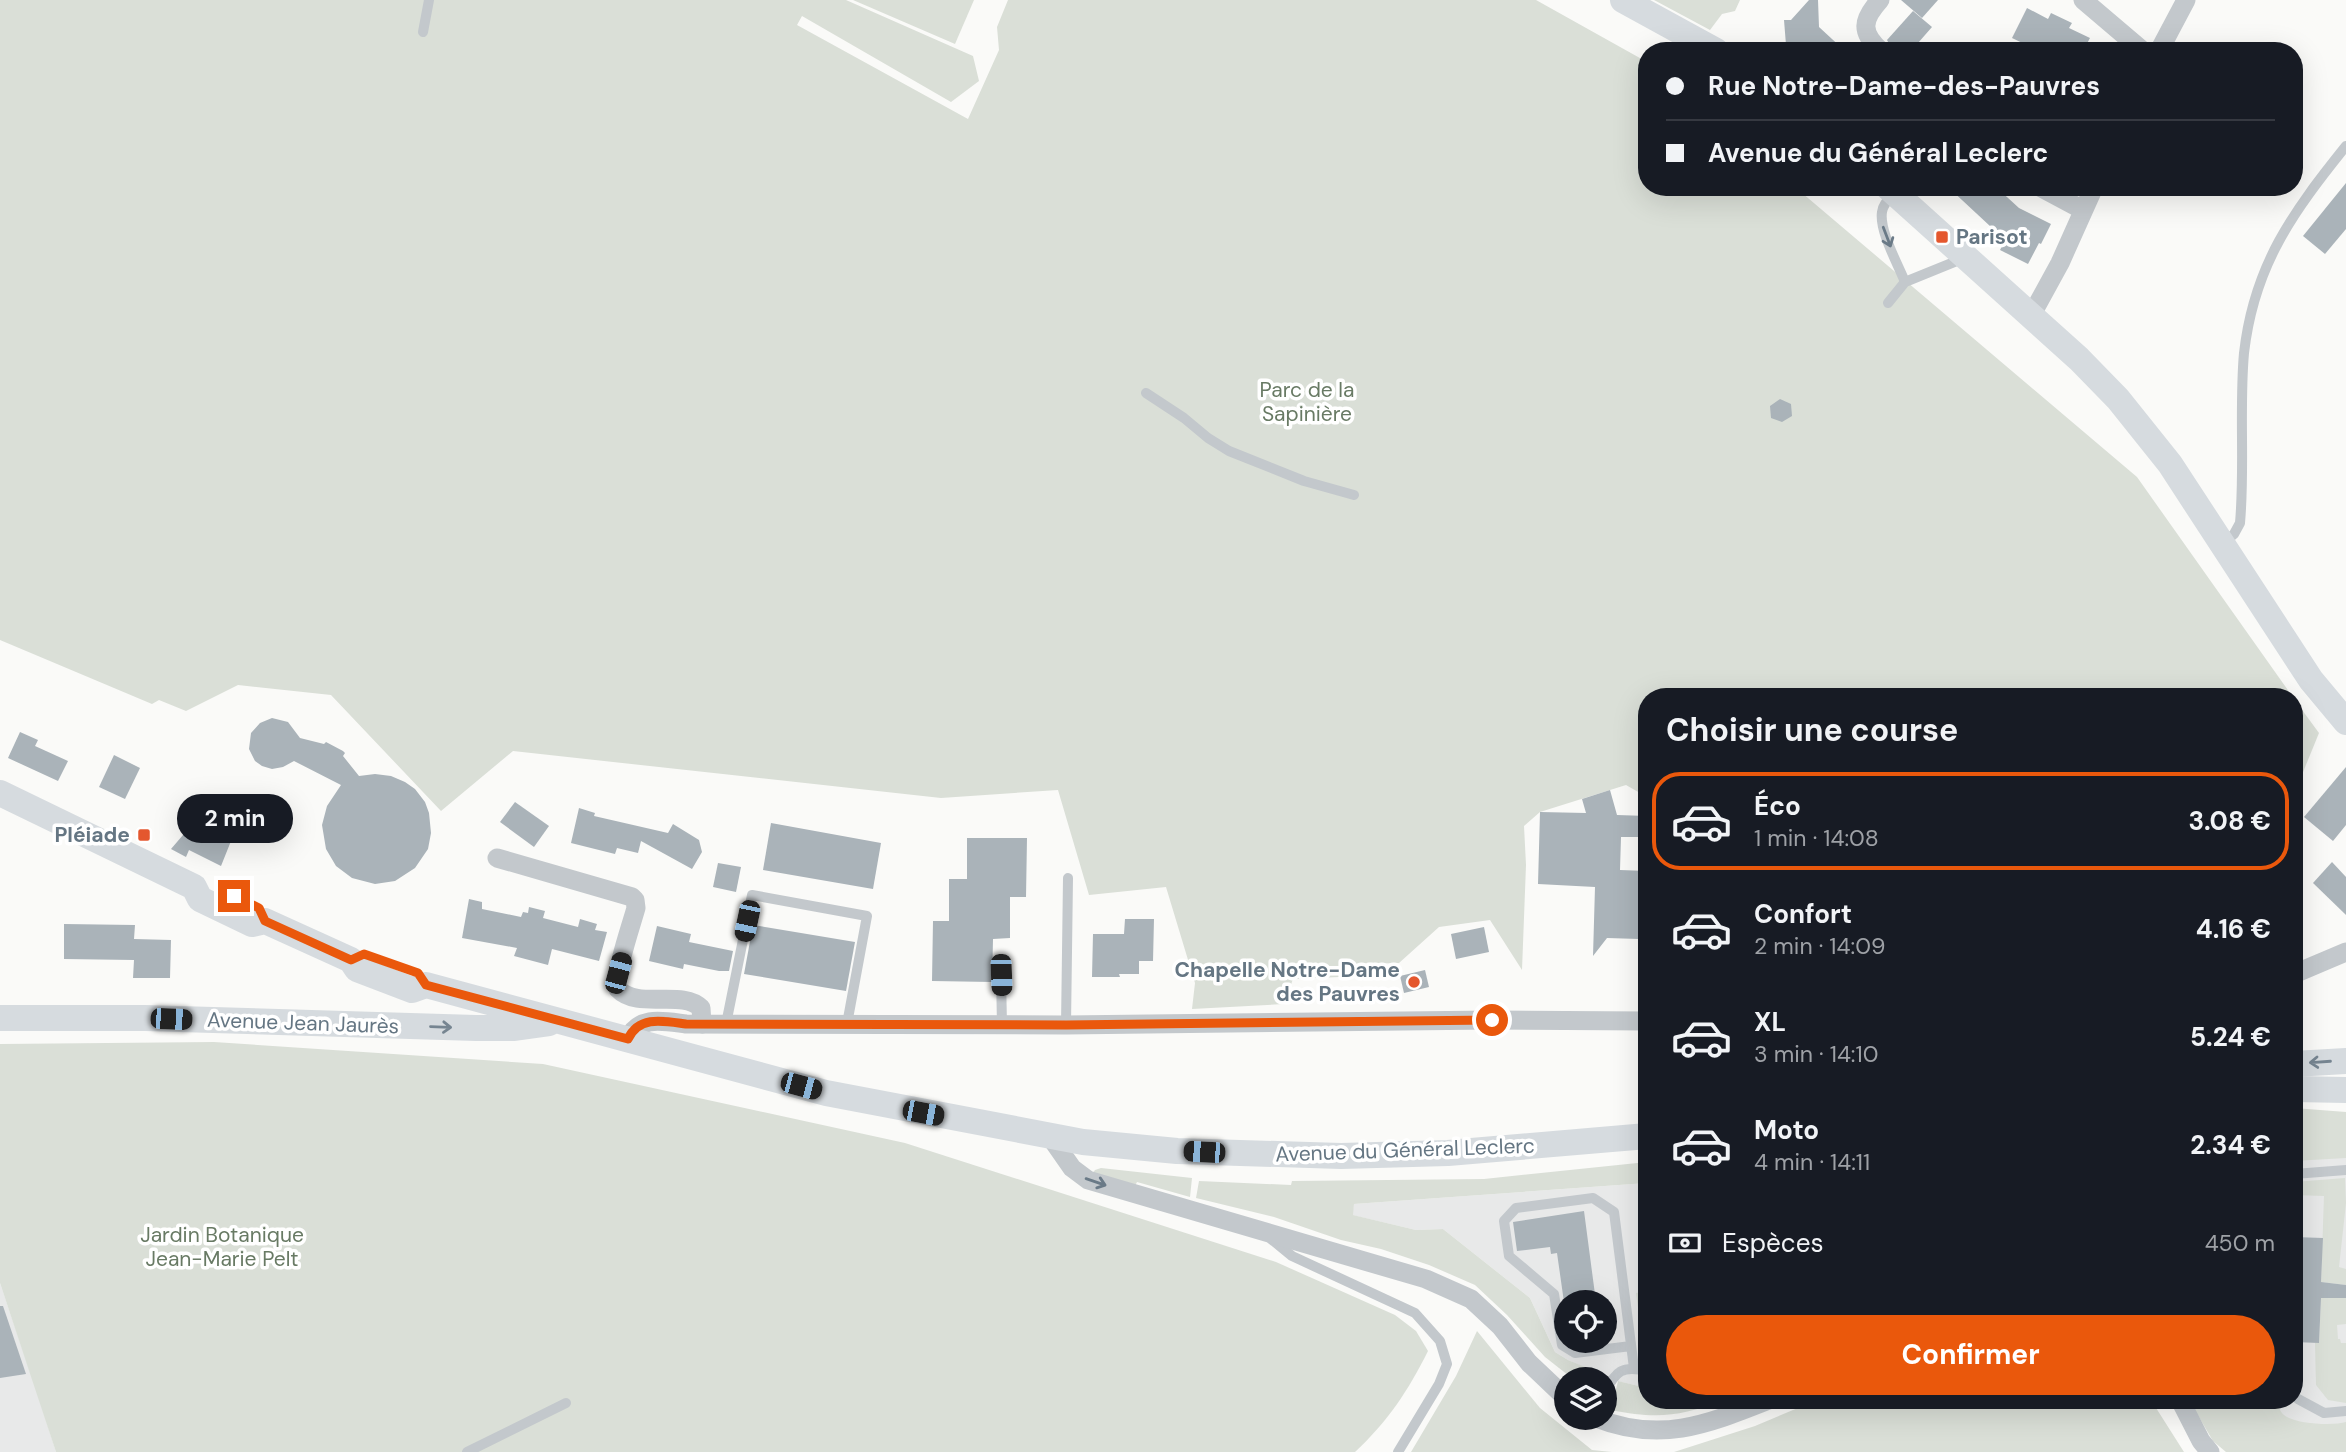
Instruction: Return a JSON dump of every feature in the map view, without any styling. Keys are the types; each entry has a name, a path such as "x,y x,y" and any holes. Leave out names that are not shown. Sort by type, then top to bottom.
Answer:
{"main road":[{"path":"1623,0 1700,42"},
{"path":"1898,196 2098,379 2145,430 2311,680 2346,722"},
{"name":"Avenue du Général Leclerc","path":"0,793 194,887 209,884 259,908 265,921 351,960 364,954 418,973 426,985 826,1093 1083,1142 1177,1151 1329,1156 1448,1153 1638,1137"},
{"name":"Avenue Jean Jaurès","path":"0,1018 128,1018 476,1028 513,1028 564,1021"},
{"path":"2303,1063 2346,1060"},
{"path":"2303,1089 2346,1090"}],"street":[{"path":"1871,42 1866,19 1880,0"},
{"path":"2083,0 2132,42"},
{"path":"2164,42 2186,0"},
{"path":"2057,196 2083,210"},
{"path":"2031,316 2060,263 2090,196"},
{"path":"497,858 632,897 636,908 618,973 618,989 630,997 691,1002 701,1008 694,1024"},
{"path":"2303,968 2346,952"},
{"path":"640,1043 632,1029 640,1024 664,1021 694,1024 1066,1025 1638,1021"},
{"path":"1049,1135 1072,1168 1088,1180 1426,1279 1471,1298 1554,1387"},
{"path":"1617,1426 1647,1432 1671,1431 1745,1409"},
{"path":"2185,1409 2201,1441 2210,1452"}],"lane":[{"path":"423,32 429,0"},
{"path":"2222,545 2241,523 2245,353 2261,279 2288,223 2346,146"},
{"path":"1888,196 1882,212 1882,226 1905,282"},
{"path":"1888,303 1905,282 1966,257"},
{"path":"1146,393 1184,418 1208,439 1229,451 1304,481 1354,495"},
{"path":"1066,1025 1068,878"},
{"path":"726,1024 752,895 867,916 847,1024"},
{"path":"1001,975 1002,1025"},
{"path":"2303,1173 2346,1170"},
{"path":"1631,1346 1575,1353 1562,1345 1553,1294 1509,1256 1504,1221 1516,1208 1593,1198 1614,1212 1634,1368"},
{"path":"1260,1229 1292,1256 1415,1313 1440,1341 1447,1364 1439,1384 1398,1452"},
{"path":"1617,1374 1638,1369"},
{"path":"2303,1402 2324,1413 2346,1410"},
{"path":"467,1452 566,1403"}],"shaded area":[{"path":"2303,1116 2346,1119 2346,1435 2281,1425 2263,1409 2303,1409"},
{"path":"1638,1184 1638,1386 1617,1381 1617,1367 1584,1367 1557,1353 1617,1353 1617,1290 1554,1290 1554,1350 1530,1298 1443,1229 1416,1230 1352,1215 1354,1204"},
{"path":"0,1283 39,1398 56,1452 0,1452"}],"green space":[{"name":"Parc de la Sapinière","path":"0,0 846,0 973,56 979,81 951,102 802,16 797,25 968,119 999,50 997,27 1008,0 1536,0 1638,57 1638,196 1806,196 2137,477 2286,688 1638,688 1638,792 1626,785 1540,812 1524,826 1526,865 1522,970 1490,920 1439,927 1399,963 1356,964 1339,977 1293,979 1284,1004 1192,1009 1195,983 1166,887 1089,895 1058,790 941,798 513,751 441,811 331,695 238,685 186,711 159,700 152,704 0,640"},
{"path":"853,0 974,0 955,44"},
{"path":"1654,0 1740,0 1735,11 1722,14 1710,30"},
{"path":"2303,711 2319,733 2303,772"},
{"name":"Jardin Botanique Jean-Marie Pelt","path":"214,1042 543,1064 905,1143 1276,1262 1395,1315 1416,1331 1428,1351 1396,1405 1378,1429 1355,1452 56,1452 0,1283 0,1044"},
{"path":"2303,1109 2346,1112 2346,1158 2303,1160"},
{"path":"1638,1163 1638,1184 1354,1204 1353,1215 1416,1230 1443,1229 1530,1298 1554,1353 1585,1367 1558,1367 1475,1285 1429,1265 1381,1249 1341,1240 1274,1217 1196,1198 1199,1181 1291,1185 1292,1181 1484,1179"},
{"path":"1101,1168 1192,1178 1190,1197 1137,1182 1134,1188 1092,1174"},
{"path":"2345,1178 2346,1203 2339,1267 2346,1269 2346,1285 2321,1282 2324,1196 2303,1195 2303,1181"},
{"path":"2321,1298 2346,1298 2346,1324 2337,1325 2338,1339 2341,1343 2346,1343 2346,1403 2328,1400 2316,1385 2315,1343 2319,1343"},
{"path":"1477,1331 1540,1408 1554,1419 1554,1430 1567,1430 1592,1450 1612,1452 1411,1452 1456,1376"},
{"path":"1618,1381 1638,1386 1638,1409 1697,1409 1668,1415 1641,1415 1617,1411"},
{"path":"1796,1409 2157,1409 2184,1452 1674,1452 1755,1426"},
{"path":"2194,1409 2280,1409 2289,1418 2305,1422 2346,1422 2346,1452 2226,1452 2213,1441"}],"building":[{"path":"1809,0 1818,0 1819,27 1835,42 1786,42 1784,20 1791,20"},
{"path":"1901,0 1938,0 1922,18"},
{"path":"2027,8 2048,19 2051,13 2072,23 2069,28 2090,38 2088,42 2020,42 2012,38"},
{"path":"1913,11 1932,27 1919,42 1887,40"},
{"path":"2346,183 2346,229 2325,254 2303,236"},
{"path":"1958,196 2006,196 2019,208 2051,224 2028,264 2000,250 2005,240"},
{"path":"1780,399 1791,404 1792,416 1782,422 1771,418 1770,406"},
{"path":"272,718 288,722 300,738 324,744 326,742 343,751 343,756 359,776 391,776 415,789 429,813 431,833 428,849 415,868 395,881 375,884 352,878 336,866 326,849 322,825 327,806 341,785 294,761 272,769 255,761 249,749 251,733 260,723"},
{"path":"20,732 38,740 35,746 68,761 58,781 8,758"},
{"path":"114,755 140,768 125,799 99,787"},
{"path":"2346,767 2346,825 2333,841 2304,817"},
{"path":"1610,790 1617,815 1638,816 1638,837 1621,837 1620,870 1638,871 1638,939 1607,938 1593,956 1595,887 1538,884 1540,812 1586,813 1582,799"},
{"path":"515,802 549,826 534,847 500,822"},
{"path":"579,808 595,813 594,816 668,833 673,824 699,840 702,852 692,869 641,841 638,853 617,848 615,854 571,843"},
{"path":"201,814 205,817 201,824 231,841 221,866 189,850 186,857 171,849"},
{"path":"771,823 881,843 873,889 763,870"},
{"path":"967,838 1027,838 1026,897 1010,897 1010,938 993,939 992,982 932,981 933,921 949,921 949,879 967,879"},
{"path":"2332,862 2346,877 2346,915 2313,883"},
{"path":"718,863 741,867 736,892 713,887"},
{"path":"469,899 482,902 482,909 521,917 523,912 528,913 529,907 545,911 543,918 578,927 580,919 597,924 595,930 607,932 599,961 552,949 548,965 514,956 517,948 462,938"},
{"path":"1125,919 1154,919 1153,961 1139,961 1139,974 1092,977 1093,934 1124,934"},
{"path":"64,924 135,925 134,939 171,940 170,978 133,978 134,960 64,959"},
{"path":"753,925 855,942 846,991 744,974"},
{"path":"657,926 691,934 689,942 733,951 729,971 684,964 683,969 649,961"},
{"path":"1484,927 1489,952 1456,959 1451,934"},
{"name":"Chapelle Notre-Dame des Pauvres","path":"1425,970 1429,987 1404,993 1400,976"},
{"path":"1584,1211 1594,1290 1562,1290 1557,1253 1551,1254 1550,1247 1517,1251 1513,1222"},
{"path":"2303,1237 2323,1238 2321,1282 2346,1285 2346,1298 2321,1298 2319,1343 2303,1342"},
{"path":"0,1306 3,1306 26,1374 0,1378"}],"place":[{"name":"Parisot","path":"1942,237"},
{"name":"Pléiade","path":"144,835"},
{"name":"Chapelle Notre-Dame des Pauvres","path":"1414,982"}],"route":[{"path":"234,896 259,908 265,921 351,960 364,954 418,973 426,985 628,1039 632,1029 640,1024 664,1021 686,1024 1066,1025 1492,1020"}]}
